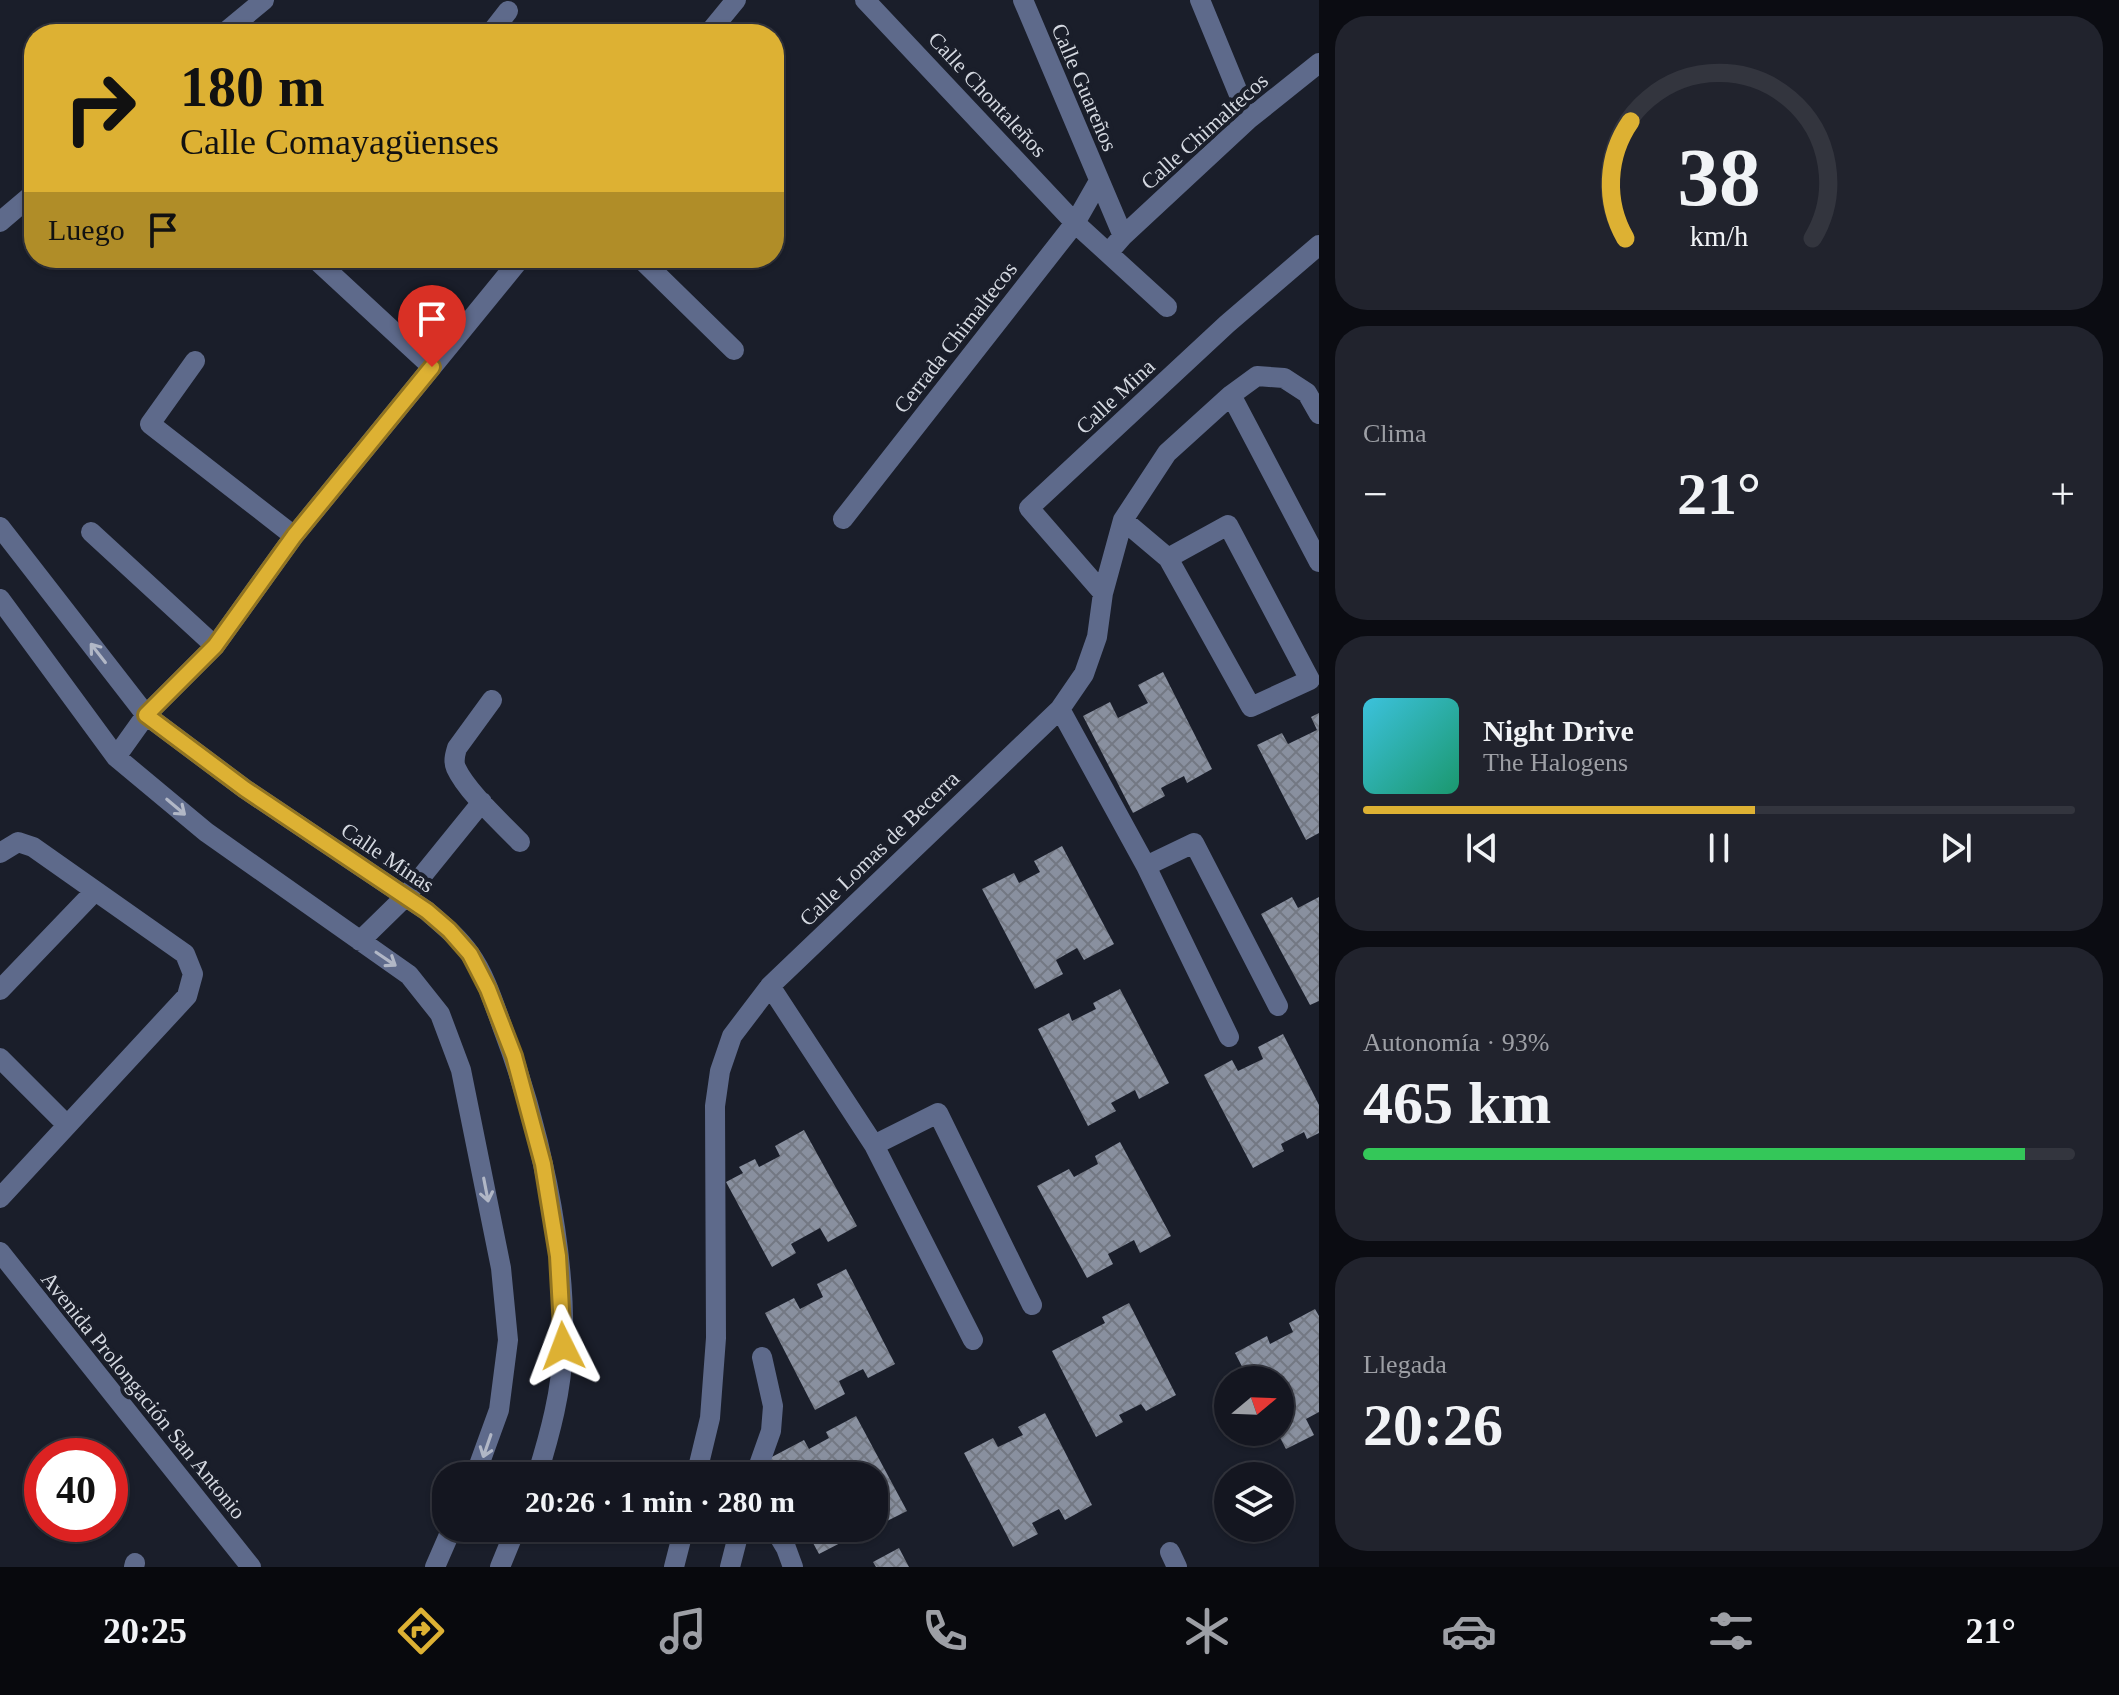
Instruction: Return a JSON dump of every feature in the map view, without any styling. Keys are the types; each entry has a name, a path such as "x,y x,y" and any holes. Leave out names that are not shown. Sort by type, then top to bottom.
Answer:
{"street":[{"path":"235,24 264,0"},
{"path":"716,24 736,0"},
{"name":"Calle Chontaleños","path":"865,0 1075,223 1167,307"},
{"name":"Calle Guareños","path":"1023,0 1123,236"},
{"path":"1200,0 1249,119"},
{"path":"498,24 508,11"},
{"name":"Calle Chimaltecos","path":"1108,253 1249,119 1319,63"},
{"name":"Cerrada Chimaltecos","path":"843,519 1075,223 1099,181"},
{"path":"0,222 24,202"},
{"name":"Calle Mina","path":"1103,593 1029,508 1227,324 1319,245"},
{"path":"325,268 432,367"},
{"path":"116,757 146,715 215,646 294,536 513,268"},
{"path":"650,268 734,350"},
{"path":"195,361 150,424 294,536"},
{"name":"Calle Lomas de Becerra","path":"699,1462 710,1418 716,1338 715,1106 720,1071 732,1036 770,986 1060,709 1084,674 1097,637 1103,593 1123,520 1167,453 1231,395 1257,376 1284,378 1307,393 1319,414"},
{"path":"1231,395 1319,562"},
{"path":"1123,520 1168,558 1251,707 1310,680 1228,525 1168,558"},
{"name":"Calle Minas","path":"0,527 146,715 245,789 405,897 449,930 470,954 488,989 514,1056 543,1164 558,1256 563,1346 554,1419 541,1462"},
{"path":"91,532 215,646"},
{"path":"0,599 116,757 206,832 409,975 440,1014 461,1070 501,1268 508,1340 499,1410 480,1462"},
{"path":"492,700 457,748 454,757 456,768 482,802 520,842"},
{"path":"1060,709 1146,866 1229,1037"},
{"path":"360,941 405,897 482,802"},
{"path":"0,853 18,842 33,847 185,954 193,974 187,996 0,1198"},
{"path":"1146,866 1194,843 1278,1006"},
{"path":"0,990 95,891"},
{"path":"770,986 874,1145 973,1340"},
{"path":"0,1058 67,1125"},
{"path":"874,1145 938,1113 1032,1305"},
{"name":"Avenida Prolongación San Antonio","path":"0,1252 251,1567"},
{"path":"760,1462 771,1431 773,1406 762,1357"},
{"path":"435,1567 446,1542"},
{"path":"500,1567 510,1542"},
{"path":"674,1567 680,1542"},
{"path":"730,1567 736,1542"},
{"path":"782,1542 793,1567"}],"building":[{"path":"1163,672 1212,769 1187,783 1184,776 1161,788 1165,796 1133,813 1083,716 1110,702 1118,718 1148,703 1138,685"},
{"path":"1319,713 1319,833 1306,840 1257,745 1282,733 1288,744 1317,730 1311,717"},
{"path":"1062,846 1114,944 1084,960 1077,948 1056,960 1063,974 1035,989 982,889 1014,873 1019,883 1040,872 1034,861"},
{"path":"1292,897 1298,908 1319,897 1319,1001 1310,1005 1261,914"},
{"path":"1120,989 1169,1083 1139,1099 1135,1090 1111,1103 1116,1111 1088,1126 1038,1029 1069,1013 1072,1021 1096,1009 1093,1003"},
{"path":"1283,1034 1319,1105 1319,1133 1307,1139 1304,1132 1281,1144 1284,1151 1253,1168 1204,1075 1232,1060 1238,1071 1263,1059 1258,1047"},
{"path":"804,1130 857,1226 828,1242 820,1228 791,1244 796,1253 772,1267 726,1182 743,1173 739,1167 755,1159 759,1167 780,1156 775,1146"},
{"path":"1120,1142 1171,1236 1140,1253 1134,1240 1108,1254 1113,1264 1087,1278 1037,1186 1069,1169 1074,1177 1098,1164 1095,1156"},
{"path":"846,1269 895,1364 868,1378 863,1369 839,1381 845,1394 815,1410 765,1313 794,1298 800,1309 823,1297 817,1284"},
{"path":"1129,1303 1176,1395 1146,1411 1141,1404 1119,1415 1123,1422 1096,1437 1052,1351 1105,1323 1102,1317"},
{"path":"1315,1309 1319,1316 1319,1412 1306,1419 1314,1435 1294,1445 1294,1366 1242,1366 1235,1353 1267,1336 1270,1344 1293,1332 1289,1323"},
{"path":"1045,1413 1092,1505 1065,1520 1059,1509 1032,1523 1038,1534 1013,1547 964,1453 993,1438 998,1447 1023,1435 1018,1427"},
{"path":"856,1416 881,1462 770,1462 768,1459 804,1440 809,1449 829,1438 826,1432"},
{"path":"888,1476 907,1511 888,1520"},
{"path":"813,1542 842,1542 819,1554"},
{"path":"899,1548 909,1567 876,1567 873,1562"}],"route":[{"path":"432,367 294,536 215,646 146,715 245,789 427,911 470,954 488,989 514,1056 543,1164 558,1256 563,1346"}]}
